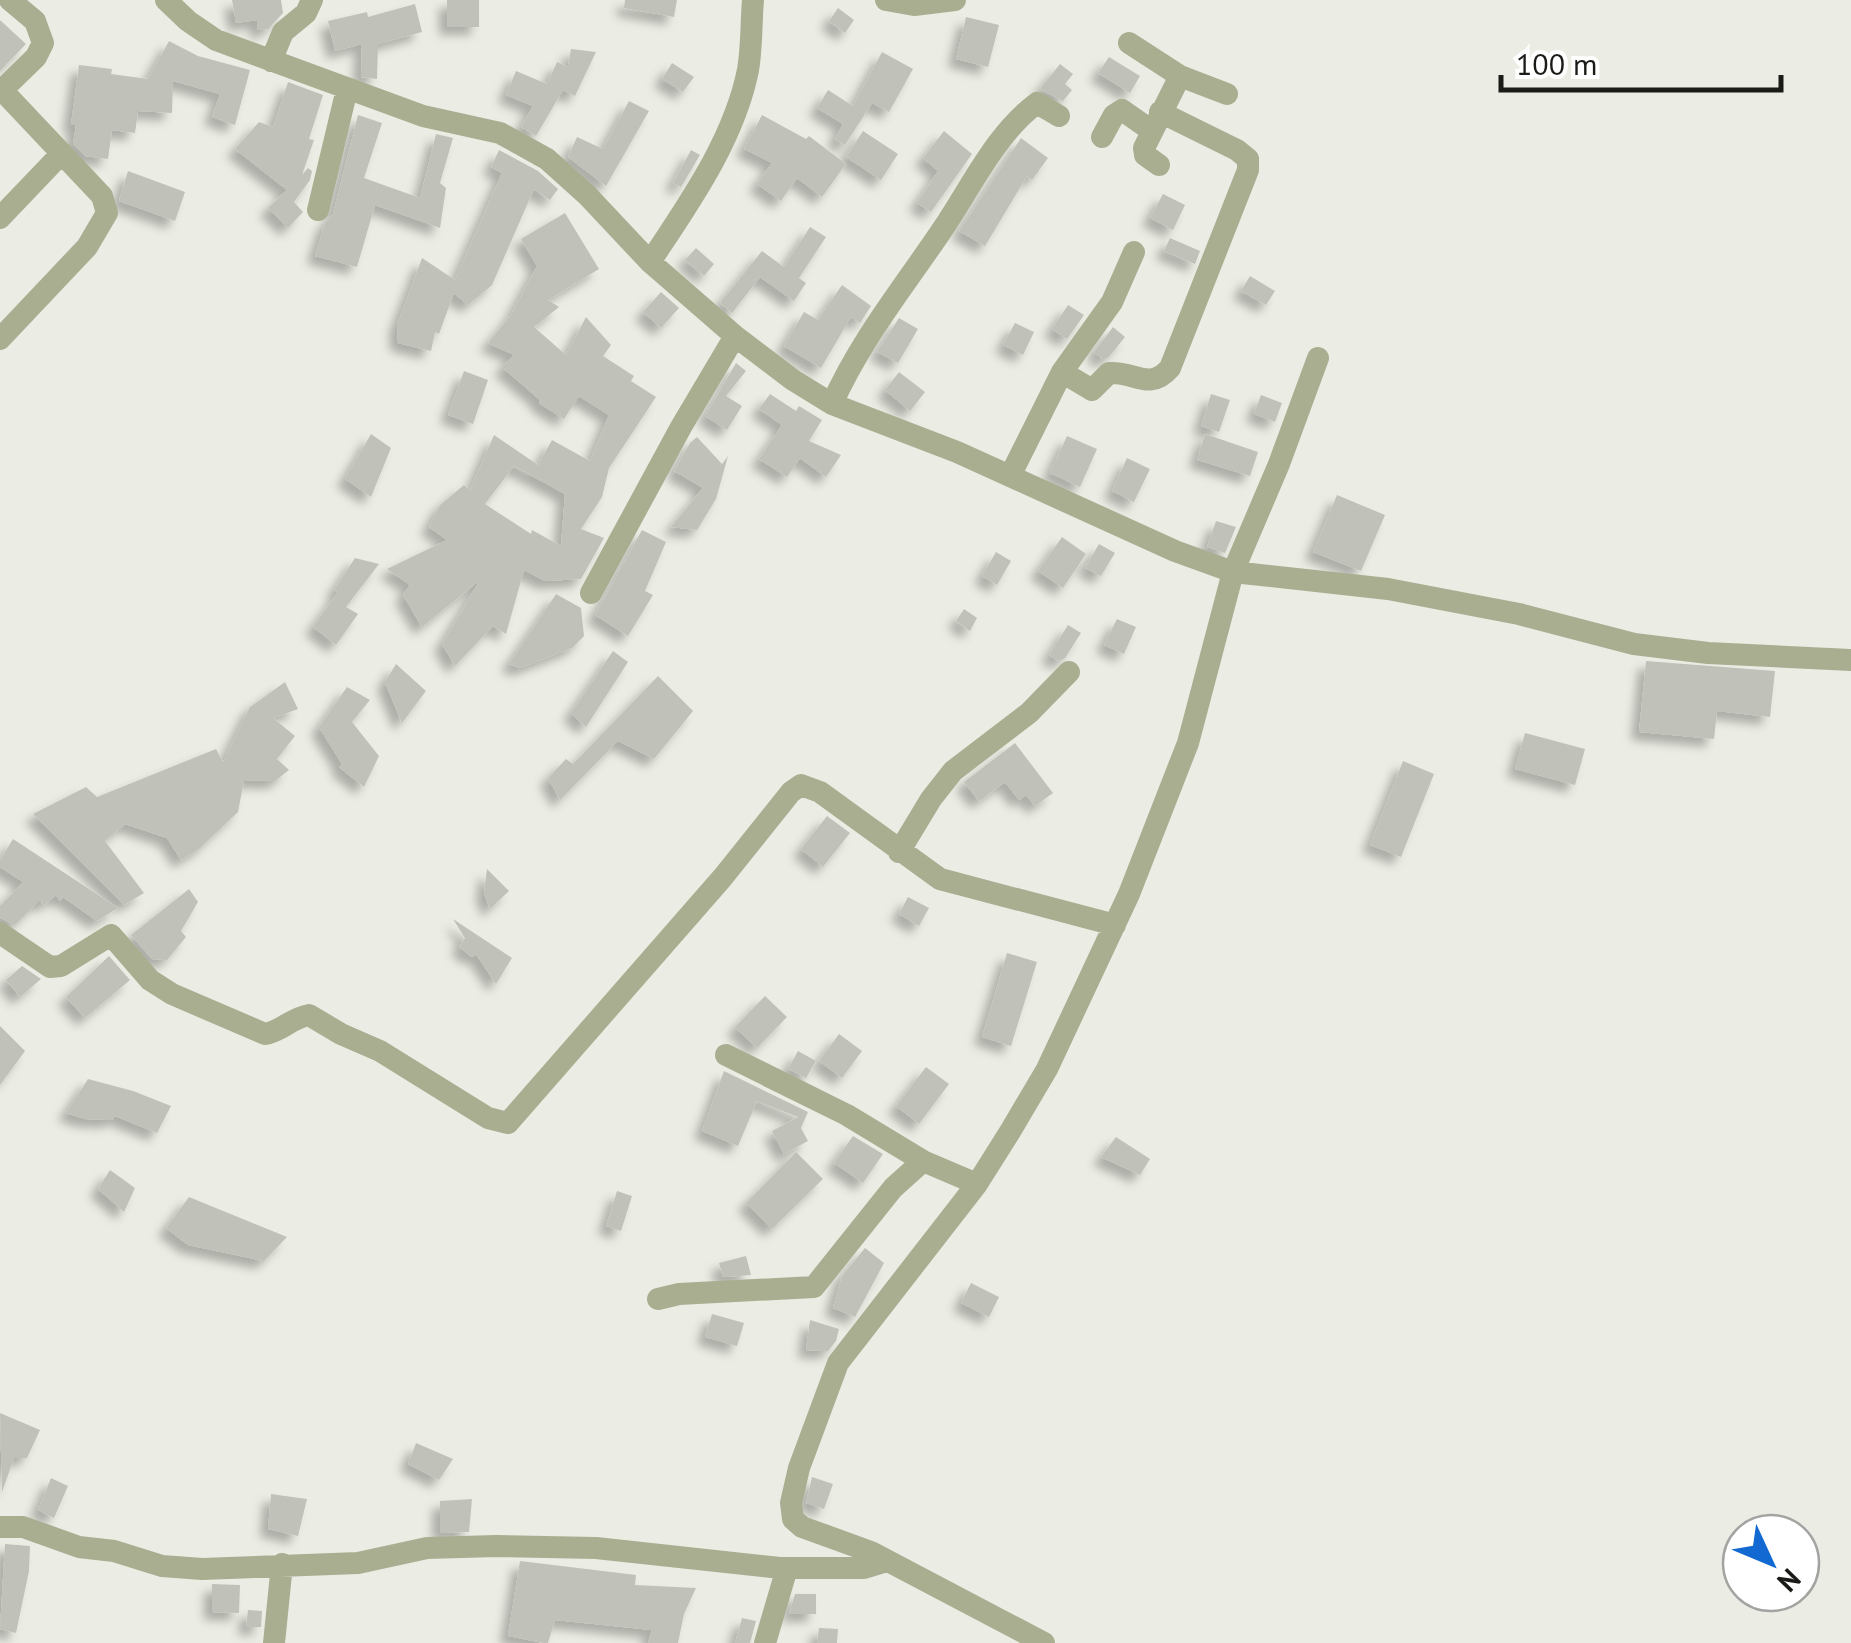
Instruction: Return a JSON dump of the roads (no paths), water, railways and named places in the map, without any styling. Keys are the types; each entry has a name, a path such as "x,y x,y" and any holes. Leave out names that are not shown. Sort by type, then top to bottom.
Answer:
{"street":[{"path":"0,338 86,247 104,221 106,207 102,196 1,91 36,57 43,44 34,21 10,0"},
{"path":"166,0 216,40 423,116 500,133 547,159 587,194 650,262 793,380 832,404 905,430 1175,551 1233,572 1388,590 1518,614 1634,644 1708,653 1851,660"},
{"path":"271,61 283,32 306,13 312,0"},
{"path":"650,262 694,195 724,139 747,76 753,0"},
{"path":"886,0 914,5 955,0"},
{"path":"1129,43 1180,76 1228,94"},
{"path":"1159,165 1144,152 1180,76"},
{"path":"318,210 348,89"},
{"path":"832,404 846,371 1008,130 1037,103 1059,116"},
{"path":"1062,372 1092,390 1109,373 1125,372 1154,381 1165,374 1224,238 1248,170 1248,158 1237,150 1122,110 1114,115 1102,138"},
{"path":"0,218 62,153"},
{"path":"1010,476 1062,372 1112,302 1134,252"},
{"path":"591,593 681,426 735,336"},
{"path":"1044,1643 871,1552 813,1533 798,1523 790,1512 799,1468 838,1363 977,1184 1047,1068 1115,925 1188,743 1233,572 1318,358"},
{"path":"898,852 953,771 1039,704 1069,672"},
{"path":"0,932 50,967 61,966 111,935 150,980 201,1008 265,1034 292,1018 309,1015 380,1051 488,1118 508,1123 800,784 820,792 940,879 1115,925"},
{"path":"726,1054 847,1115 923,1161 977,1184"},
{"path":"658,1299 678,1294 814,1287 893,1188 923,1161"},
{"path":"0,1527 23,1527 80,1548 114,1551 162,1566 202,1569 358,1563 427,1548 496,1546 596,1548 786,1568 864,1568 887,1561"},
{"path":"274,1643 282,1564"},
{"path":"765,1643 786,1568"}]}
